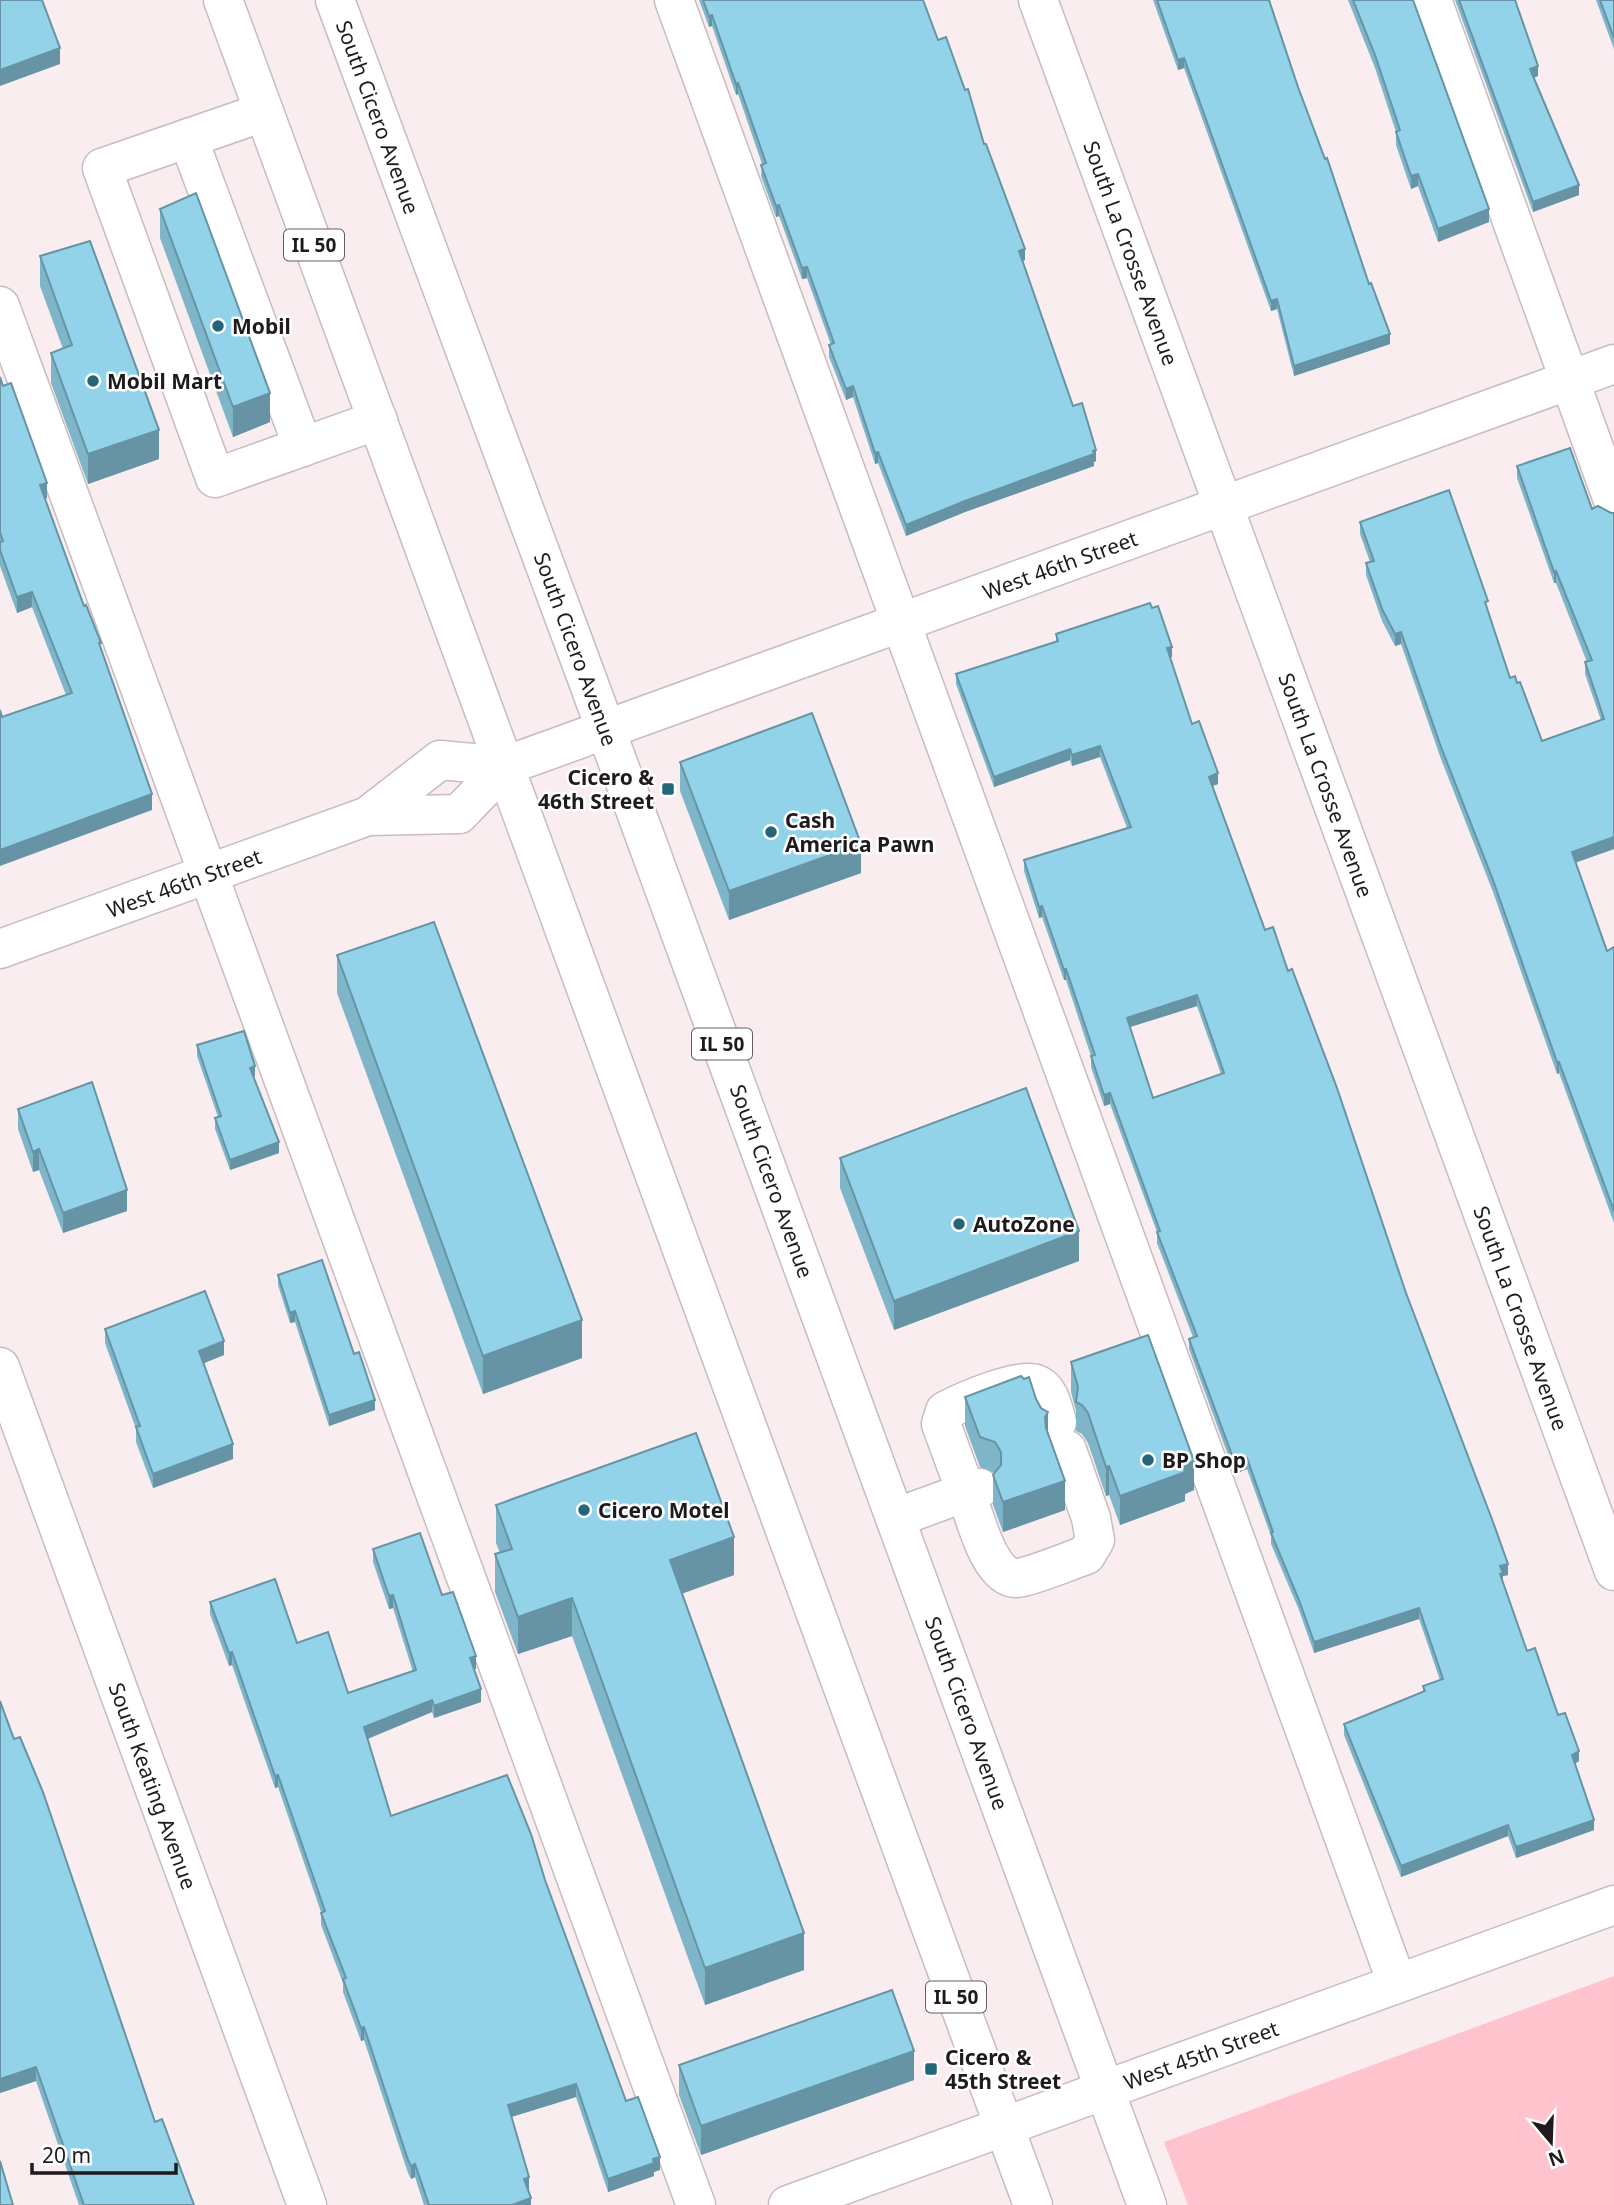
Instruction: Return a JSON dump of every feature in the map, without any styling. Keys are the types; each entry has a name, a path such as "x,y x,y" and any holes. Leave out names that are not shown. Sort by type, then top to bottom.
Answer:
{"street":[{"name":"IL 50","path":"223,0 1033,2205"},
{"path":"674,0 1397,1983"},
{"name":"South La Crosse Avenue","path":"1038,0 1614,1571"},
{"path":"1432,0 1614,503"},
{"name":"South Cicero Avenue","path":"340,1 1147,2205"},
{"path":"264,112 102,168 161,287 181,340 200,393 215,478 378,420"},
{"path":"188,138 228,263 266,368 303,447"},
{"path":"0,306 696,2205"},
{"name":"West 46th Street","path":"0,949 368,816 440,760 505,766 1614,364"},
{"name":"West 46th Street","path":"368,816 459,814 505,766"},
{"name":"South Keating Avenue","path":"0,1367 307,2205"},
{"path":"1019,1383 1036,1384 1047,1394 1052,1427 1072,1503 1095,1539 1086,1555 1017,1578 1003,1574 991,1560 989,1532 973,1490 958,1447 942,1424 945,1411 1019,1383"},
{"path":"895,1518 973,1490"},
{"name":"West 45th Street","path":"788,2205 1614,1905"}],"shaded area":[{"path":"1614,1976 1614,2205 1188,2205 1164,2142"}],"building":[{"path":"0,0 42,0 60,48 0,70"},
{"path":"703,0 923,0 938,40 946,37 965,90 968,89 984,144 1025,249 1019,251 1073,406 1082,403 1096,450 1093,451 1094,454 906,525 878,452 875,453 853,386 846,389 829,345 834,343 807,267 802,268 779,205 776,206 761,165 766,163 738,83 736,84 712,15 709,16"},
{"path":"1157,0 1269,0 1298,87 1325,159 1327,158 1369,284 1371,283 1390,334 1294,366 1277,299 1271,301 1184,58 1178,60"},
{"path":"1353,0 1413,0 1489,209 1438,229 1418,174 1411,176 1396,132 1400,130"},
{"path":"1459,0 1515,0 1538,66 1530,69 1579,185 1533,202"},
{"path":"1600,0 1614,0 1614,38"},
{"name":"Mobil","path":"196,193 270,393 233,407 160,209"},
{"name":"Mobil Mart","path":"90,241 159,430 88,454 51,353 72,345 40,256"},
{"path":"0,377 3,386 11,383 47,483 40,485 84,606 86,605 101,643 152,794 0,850 0,710 2,717 72,693 32,592 17,597 0,550 0,542 3,541 0,532"},
{"path":"1570,448 1592,509 1598,506 1614,513 1614,837 1572,852 1607,951 1614,947 1614,1211 1557,1062 1493,880 1441,747 1401,632 1395,634 1382,609 1366,563 1374,561 1360,522 1449,490 1488,601 1485,602 1510,678 1515,676 1517,683 1520,682 1542,741 1604,719 1585,662 1592,660 1556,571 1554,572 1517,466"},
{"path":"1150,603 1152,608 1158,606 1172,647 1167,648 1192,724 1199,721 1218,773 1209,777 1265,930 1273,927 1288,971 1292,969 1337,1088 1406,1293 1508,1564 1500,1566 1503,1573 1500,1574 1527,1651 1535,1648 1558,1715 1565,1713 1579,1751 1572,1755 1594,1820 1516,1847 1508,1825 1401,1866 1344,1724 1425,1691 1423,1686 1443,1679 1419,1608 1314,1642 1271,1533 1273,1532 1247,1458 1235,1463 1189,1339 1197,1336 1157,1232 1160,1231 1110,1093 1104,1095 1091,1056 1095,1055 1066,969 1064,970 1042,906 1039,907 1024,860 1131,827 1100,746 1072,755 1070,749 994,777 956,674 1058,641 1056,634","holes":["1197,995 1224,1073 1153,1098 1127,1018"]},
{"name":"Cash America Pawn","path":"812,713 861,844 729,891 680,762"},
{"path":"434,922 582,1320 483,1356 337,955"},
{"path":"244,1031 255,1066 250,1068 279,1142 230,1160 215,1118 221,1116 197,1045"},
{"path":"92,1082 127,1190 63,1213 39,1149 33,1152 18,1109"},
{"name":"AutoZone","path":"1026,1088 1079,1231 894,1301 840,1158"},
{"path":"322,1260 354,1354 359,1352 375,1400 329,1415 295,1311 290,1313 278,1275"},
{"path":"205,1291 224,1341 199,1351 233,1444 153,1474 136,1427 140,1426 105,1329"},
{"path":"1148,1335 1194,1461 1183,1466 1185,1472 1120,1496 1109,1466 1106,1467 1088,1413 1076,1402 1078,1387 1071,1362"},
{"path":"1021,1376 1024,1379 1029,1377 1036,1399 1041,1408 1048,1412 1045,1417 1046,1428 1065,1481 1003,1502 993,1475 1001,1465 1001,1452 995,1442 980,1437 965,1397"},
{"path":"696,1433 734,1537 670,1560 804,1933 705,1968 572,1598 518,1617 495,1554 512,1549 496,1505"},
{"path":"420,1533 442,1595 453,1592 476,1656 470,1658 481,1689 434,1706 432,1700 364,1727 391,1816 507,1775 531,1834 545,1880 626,2101 638,2097 660,2157 653,2159 654,2163 608,2179 576,2084 508,2105 529,2177 524,2179 531,2198 512,2205 429,2205 415,2164 411,2166 408,2160 364,2027 361,2028 343,1979 346,1978 321,1913 325,1911 278,1775 275,1776 232,1652 229,1653 210,1602 275,1579 297,1643 328,1632 348,1693 416,1670 393,1595 389,1596 373,1549"},
{"path":"0,1701 14,1739 20,1737 43,1792 155,2122 162,2119 194,2205 84,2205 36,2067 0,2079"},
{"path":"892,1990 914,2051 701,2126 679,2065"},
{"path":"0,2161 13,2205 0,2205"}],"place":[{"name":"Mobil","path":"218,326"},
{"name":"Mobil Mart","path":"93,381"},
{"name":"Cicero & 46th Street","path":"668,789"},
{"name":"Cash America Pawn","path":"771,832"},
{"name":"AutoZone","path":"959,1224"},
{"name":"BP Shop","path":"1148,1460"},
{"name":"Cicero Motel","path":"584,1510"},
{"name":"Cicero & 45th Street","path":"931,2069"}]}
